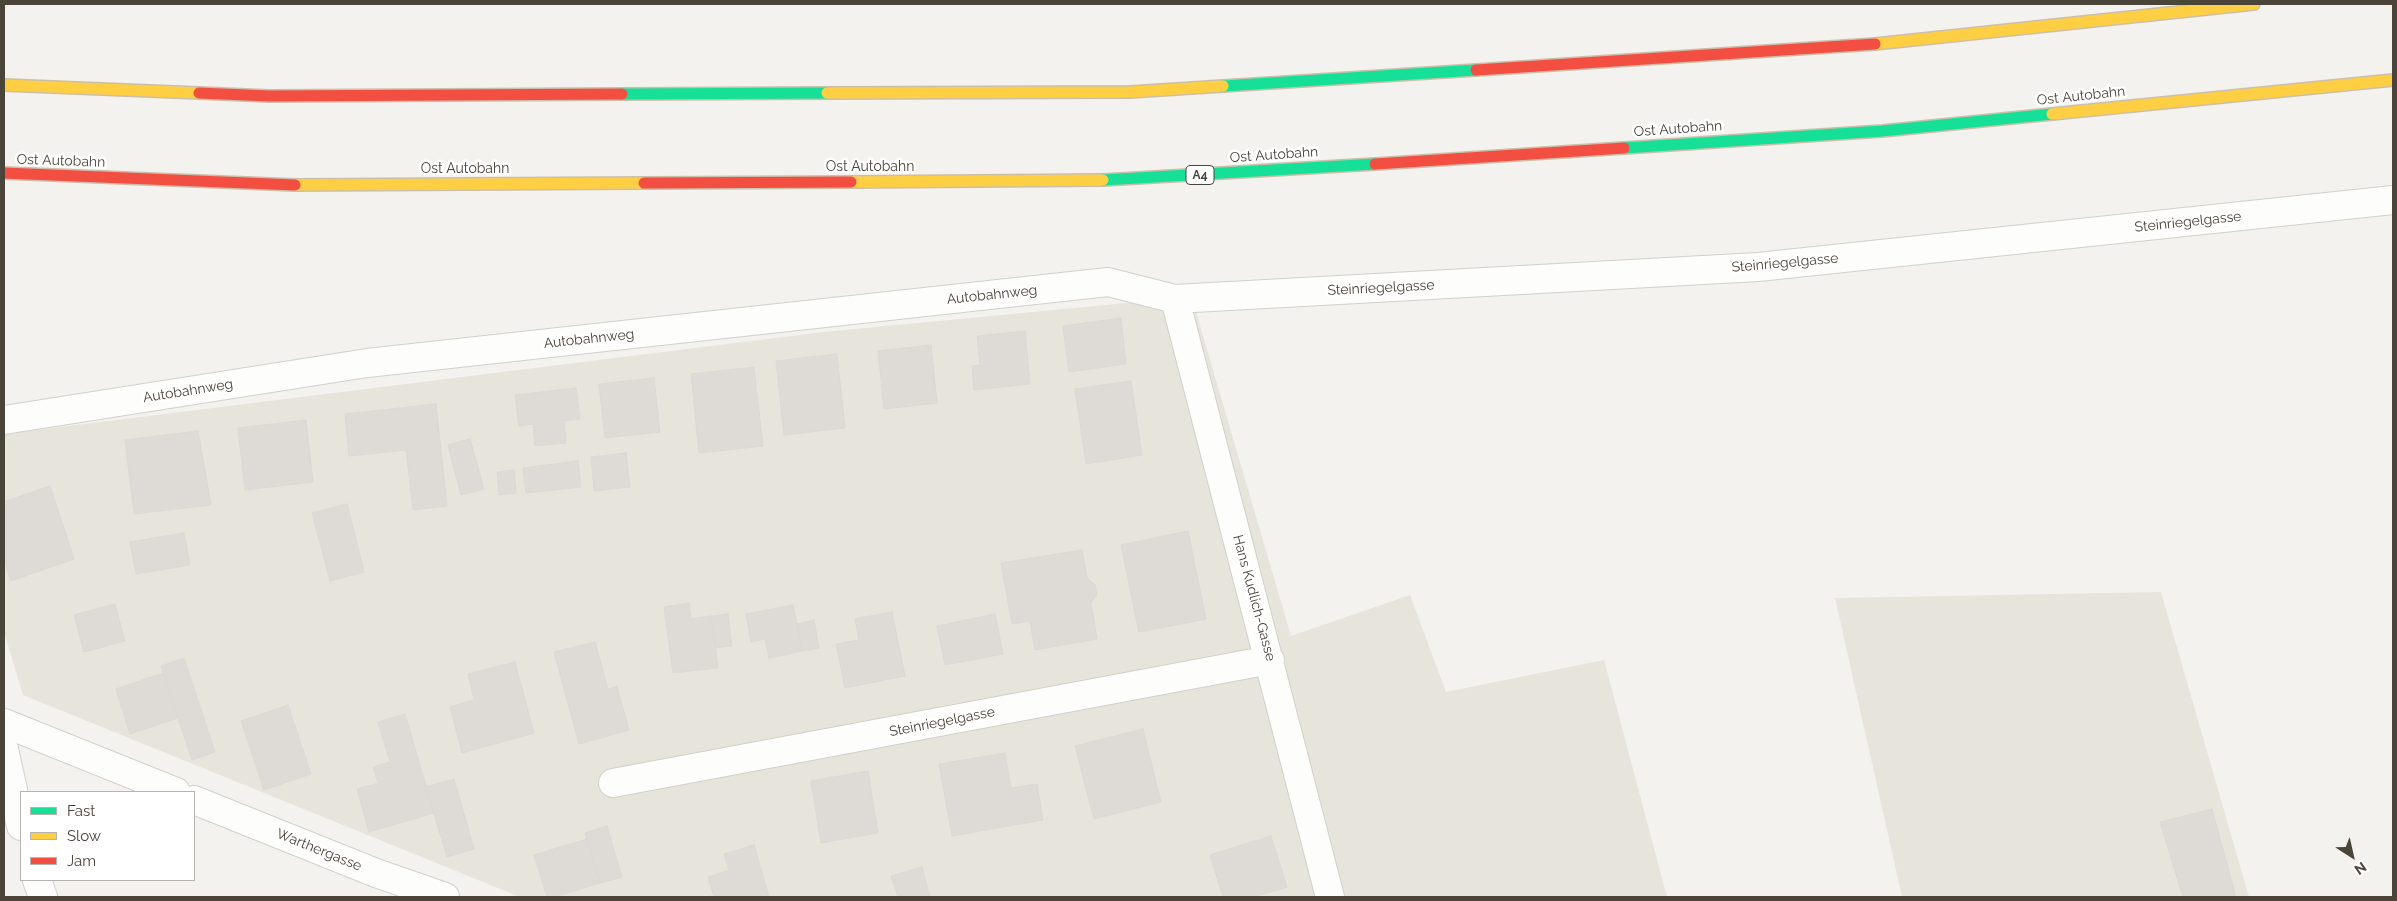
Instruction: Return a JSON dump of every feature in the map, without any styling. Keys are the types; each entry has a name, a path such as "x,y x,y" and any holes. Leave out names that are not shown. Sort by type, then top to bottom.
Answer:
{"highway":[{"path":"4,85 269,96 1130,92 1874,44 2254,4"},
{"name":"Ost Autobahn","path":"4,173 271,185 1122,180 1882,131 2393,80"}],"street":[{"name":"Steinriegelgasse","path":"1175,299 1758,266 2393,200"},
{"name":"Autobahnweg","path":"4,420 367,363 1098,283 1108,282 1175,299"},
{"name":"Hans Kudlich-Gasse","path":"1175,299 1330,897"},
{"name":"Steinriegelgasse","path":"613,783 1270,660"},
{"path":"4,723 174,791"},
{"path":"4,749 20,821"},
{"name":"Warthergasse","path":"195,800 376,873 445,897"},
{"path":"38,881 43,897"}],"shaded area":[{"path":"1137,302 1196,312 1291,636 1410,595 1446,692 1604,660 1667,897 520,897 23,695 4,632 4,434 824,332"},
{"path":"2161,592 2249,897 1902,897 1835,598"}],"building":[{"path":"1121,318 1126,364 1069,372 1063,326"},
{"path":"1025,331 1030,384 974,390 972,366 980,365 977,336"},
{"path":"931,345 937,403 884,409 878,351"},
{"path":"837,354 845,428 784,435 776,361"},
{"path":"754,367 763,446 699,453 691,374"},
{"path":"654,378 660,432 605,438 599,384"},
{"path":"1131,381 1142,455 1086,464 1075,389"},
{"path":"576,388 580,419 564,421 566,443 535,446 533,424 519,426 515,395"},
{"path":"436,404 447,506 413,510 406,450 349,456 345,414"},
{"path":"306,420 313,482 245,490 238,428"},
{"path":"198,431 211,505 134,514 125,440"},
{"path":"470,439 484,489 461,495 448,445"},
{"path":"626,453 630,487 594,491 591,457"},
{"path":"578,461 581,487 526,493 523,468"},
{"path":"514,470 516,493 499,495 497,472"},
{"path":"50,486 74,559 11,581 4,559 4,502"},
{"path":"347,504 364,572 330,581 312,513"},
{"path":"1188,531 1206,619 1139,632 1121,545"},
{"path":"184,533 190,565 136,574 130,542"},
{"path":"1082,550 1087,578 1095,585 1097,595 1091,603 1097,639 1035,650 1030,621 1012,624 1001,563"},
{"path":"689,603 691,619 711,616 718,668 673,673 664,607"},
{"path":"115,604 125,641 84,652 74,615"},
{"path":"793,605 802,651 769,658 765,639 751,642 746,614"},
{"path":"892,612 905,676 845,688 836,644 859,640 855,619"},
{"path":"728,614 732,646 715,648 711,616"},
{"path":"995,614 1003,654 945,665 937,626"},
{"path":"814,620 819,648 802,651 797,624"},
{"path":"595,642 608,689 617,686 629,730 579,744 554,652"},
{"path":"184,658 215,752 192,760 161,666"},
{"path":"515,662 534,733 462,753 450,707 474,700 468,674"},
{"path":"163,673 178,718 130,734 116,689"},
{"path":"288,705 311,774 264,790 241,721"},
{"path":"405,714 434,813 369,832 357,789 378,783 373,767 390,762 378,722"},
{"path":"1143,729 1161,802 1094,819 1075,746"},
{"path":"1005,753 1011,788 1037,784 1043,820 952,836 939,764"},
{"path":"868,771 878,833 821,843 811,781"},
{"path":"454,779 474,849 447,857 426,787"},
{"path":"2212,809 2236,897 2183,897 2160,822"},
{"path":"607,826 622,877 600,883 585,833"},
{"path":"1271,836 1287,887 1254,897 1223,897 1210,855"},
{"path":"587,839 600,883 554,897 547,897 534,855"},
{"path":"754,845 769,897 714,897 708,877 729,870 724,854"},
{"path":"922,867 930,897 898,897 891,876"}],"traffic: fast":[{"path":"1223,86 1476,70"},
{"path":"622,94 827,93"},
{"path":"1624,148 1882,131 2052,114"},
{"path":"1103,180 1375,164"}],"traffic: slow":[{"path":"1875,44 2254,4"},
{"path":"2052,114 2393,80"},
{"path":"4,85 199,93"},
{"path":"827,93 1130,92 1223,86"},
{"path":"851,182 1103,180"},
{"path":"295,185 644,183"}],"traffic: jam":[{"path":"1476,70 1875,44"},
{"path":"199,93 269,96 622,94"},
{"path":"1375,164 1624,148"},
{"path":"4,173 295,185"},
{"path":"644,183 851,182"}]}
